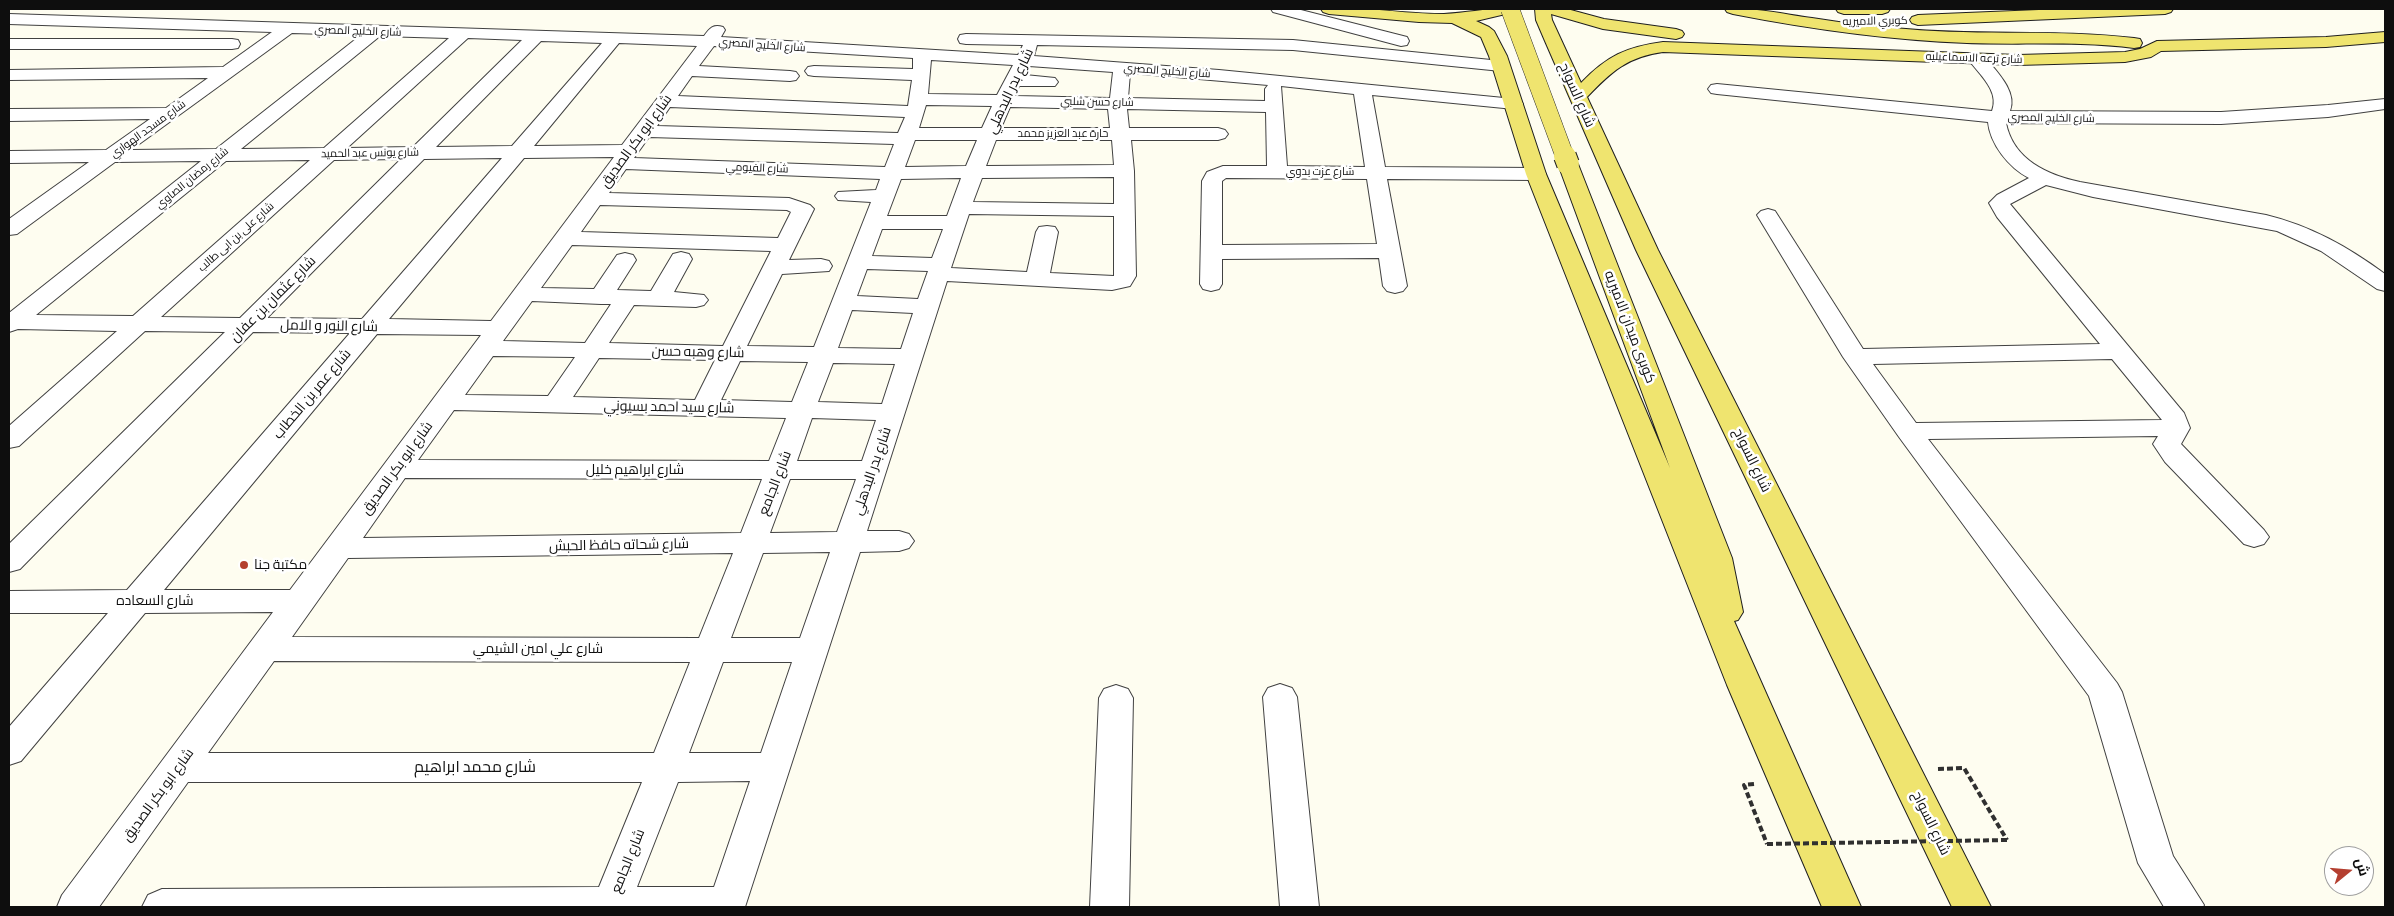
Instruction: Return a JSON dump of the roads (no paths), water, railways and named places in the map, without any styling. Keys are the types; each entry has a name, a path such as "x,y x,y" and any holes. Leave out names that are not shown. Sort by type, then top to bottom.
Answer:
{"main road":[{"path":"1329,9 1454,18 1487,15 1509,9"},
{"name":"كوبرى ميدان الاميريه","path":"1509,9 1710,539 1723,588 1730,650"},
{"name":"شارع السواح","path":"1543,9 1544,20 1553,41 1648,250 1972,907"},
{"path":"1551,9 1611,26 1676,34 1968,48 2157,46"},
{"path":"1733,9 1794,21 1934,36 2099,40 2157,46"},
{"name":"كوبري الاميريه","path":"1844,9 1882,9"},
{"name":"كوبري الاميريه","path":"1794,21 1880,21 2165,9"},
{"path":"1454,18 1475,26 1495,52 1536,174 1730,650 1842,907"},
{"path":"1495,52 1508,29 1526,30 1542,34 1553,41"},
{"name":"شارع ترعه الاسماعيليه","path":"1578,96 1615,59 1635,51 1663,47 1977,59 2112,58 2136,55 2157,46 2326,42 2385,37"}],"street":[{"path":"9,67 108,9"},
{"name":"شارع الخليج المصري","path":"167,9 713,35 917,93 1018,70 1293,44 1495,52"},
{"path":"1279,9 1417,44 1495,52"},
{"name":"شارع الخليج المصري","path":"9,19 615,38 713,35"},
{"name":"شارع مسجد الهواري","path":"9,229 288,28"},
{"name":"شارع رمضان الصاوي","path":"10,323 376,31"},
{"name":"شارع على بن ابى طالب","path":"9,440 463,34"},
{"name":"شارع عثمان بن عفان","path":"9,562 537,35"},
{"name":"شارع ابو بكر الصديق","path":"76,907 713,35"},
{"name":"شارع عمر بن الخطاب","path":"9,751 615,38"},
{"name":"شارع الخليج المصري","path":"947,39 1018,70 1122,68 1362,88 1514,104"},
{"path":"9,44 266,45"},
{"path":"1977,59 2002,94 2002,112 1997,117 1996,125 2014,157 2025,168 2044,178 2078,188 2266,221 2287,227 2326,243 2385,284"},
{"path":"858,262 1037,279 1122,281 1125,276 1124,171 1122,134 1117,102 1122,68"},
{"path":"1018,70 1049,82"},
{"name":"شارع حسن شلبي","path":"917,93 1018,70 1117,102 1275,107"},
{"name":"شارع بدر البدهلي","path":"726,905 847,542 974,172 1018,70"},
{"path":"688,71 790,76"},
{"path":"814,71 917,93"},
{"path":"9,75 227,72"},
{"path":"1219,75 1220,106"},
{"path":"1274,80 1277,171"},
{"path":"1362,88 1395,286"},
{"name":"شارع الخليج المصري","path":"1717,89 1997,117 2221,118 2328,111 2385,104"},
{"path":"665,102 917,93"},
{"path":"631,148 917,93"},
{"name":"حارة عبد العزيز محمد","path":"917,93 990,134 1122,134 1218,141 1220,106"},
{"name":"شارع الجامع","path":"610,906 666,767 803,410 888,184 917,93"},
{"path":"9,116 171,112"},
{"name":"شارع يونس عبد الحميد","path":"9,157 518,152 631,148"},
{"name":"شارع الفيومي","path":"631,148 888,184"},
{"path":"845,196 888,184 974,172 1124,171"},
{"name":"شارع عزت بدوي","path":"1211,284 1212,181 1214,176 1223,172 1536,174"},
{"path":"2044,178 2004,198 1999,203 2004,213 2175,419 2177,428 2167,444 2175,456 2254,537"},
{"path":"594,199 798,205 804,209 704,408"},
{"path":"9,208 39,207"},
{"path":"873,222 959,215 1124,210"},
{"path":"1768,215 1855,357 1908,431 2106,692 2146,832 2158,862 2184,905"},
{"path":"1037,279 1048,232"},
{"path":"566,238 785,245"},
{"path":"1210,252 1389,251"},
{"path":"601,297 625,260"},
{"path":"658,298 681,260"},
{"path":"775,267 822,266"},
{"path":"524,294 696,300"},
{"path":"555,404 628,298"},
{"path":"843,303 928,306"},
{"name":"شارع النور و الامل","path":"10,323 370,326 492,338"},
{"name":"شارع وهبه حسن","path":"492,338 592,350 911,357"},
{"path":"1855,357 2119,351"},
{"name":"شارع سيد احمد بسيوني","path":"446,402 892,412"},
{"path":"1908,431 2177,428"},
{"name":"شارع ابراهيم خليل","path":"396,469 873,470"},
{"name":"شارع شحاته حافظ الحبش","path":"339,548 899,541"},
{"name":"شارع السعاده","path":"9,602 300,600"},
{"name":"شارع علي امين الشيمي","path":"265,649 812,650"},
{"path":"1280,697 1300,907"},
{"path":"1109,907 1116,698"},
{"name":"شارع محمد ابراهيم","path":"178,768 772,767"},
{"path":"162,907 726,905"}],"place":[{"name":"مكتبة جنا","path":"244,565"}]}
